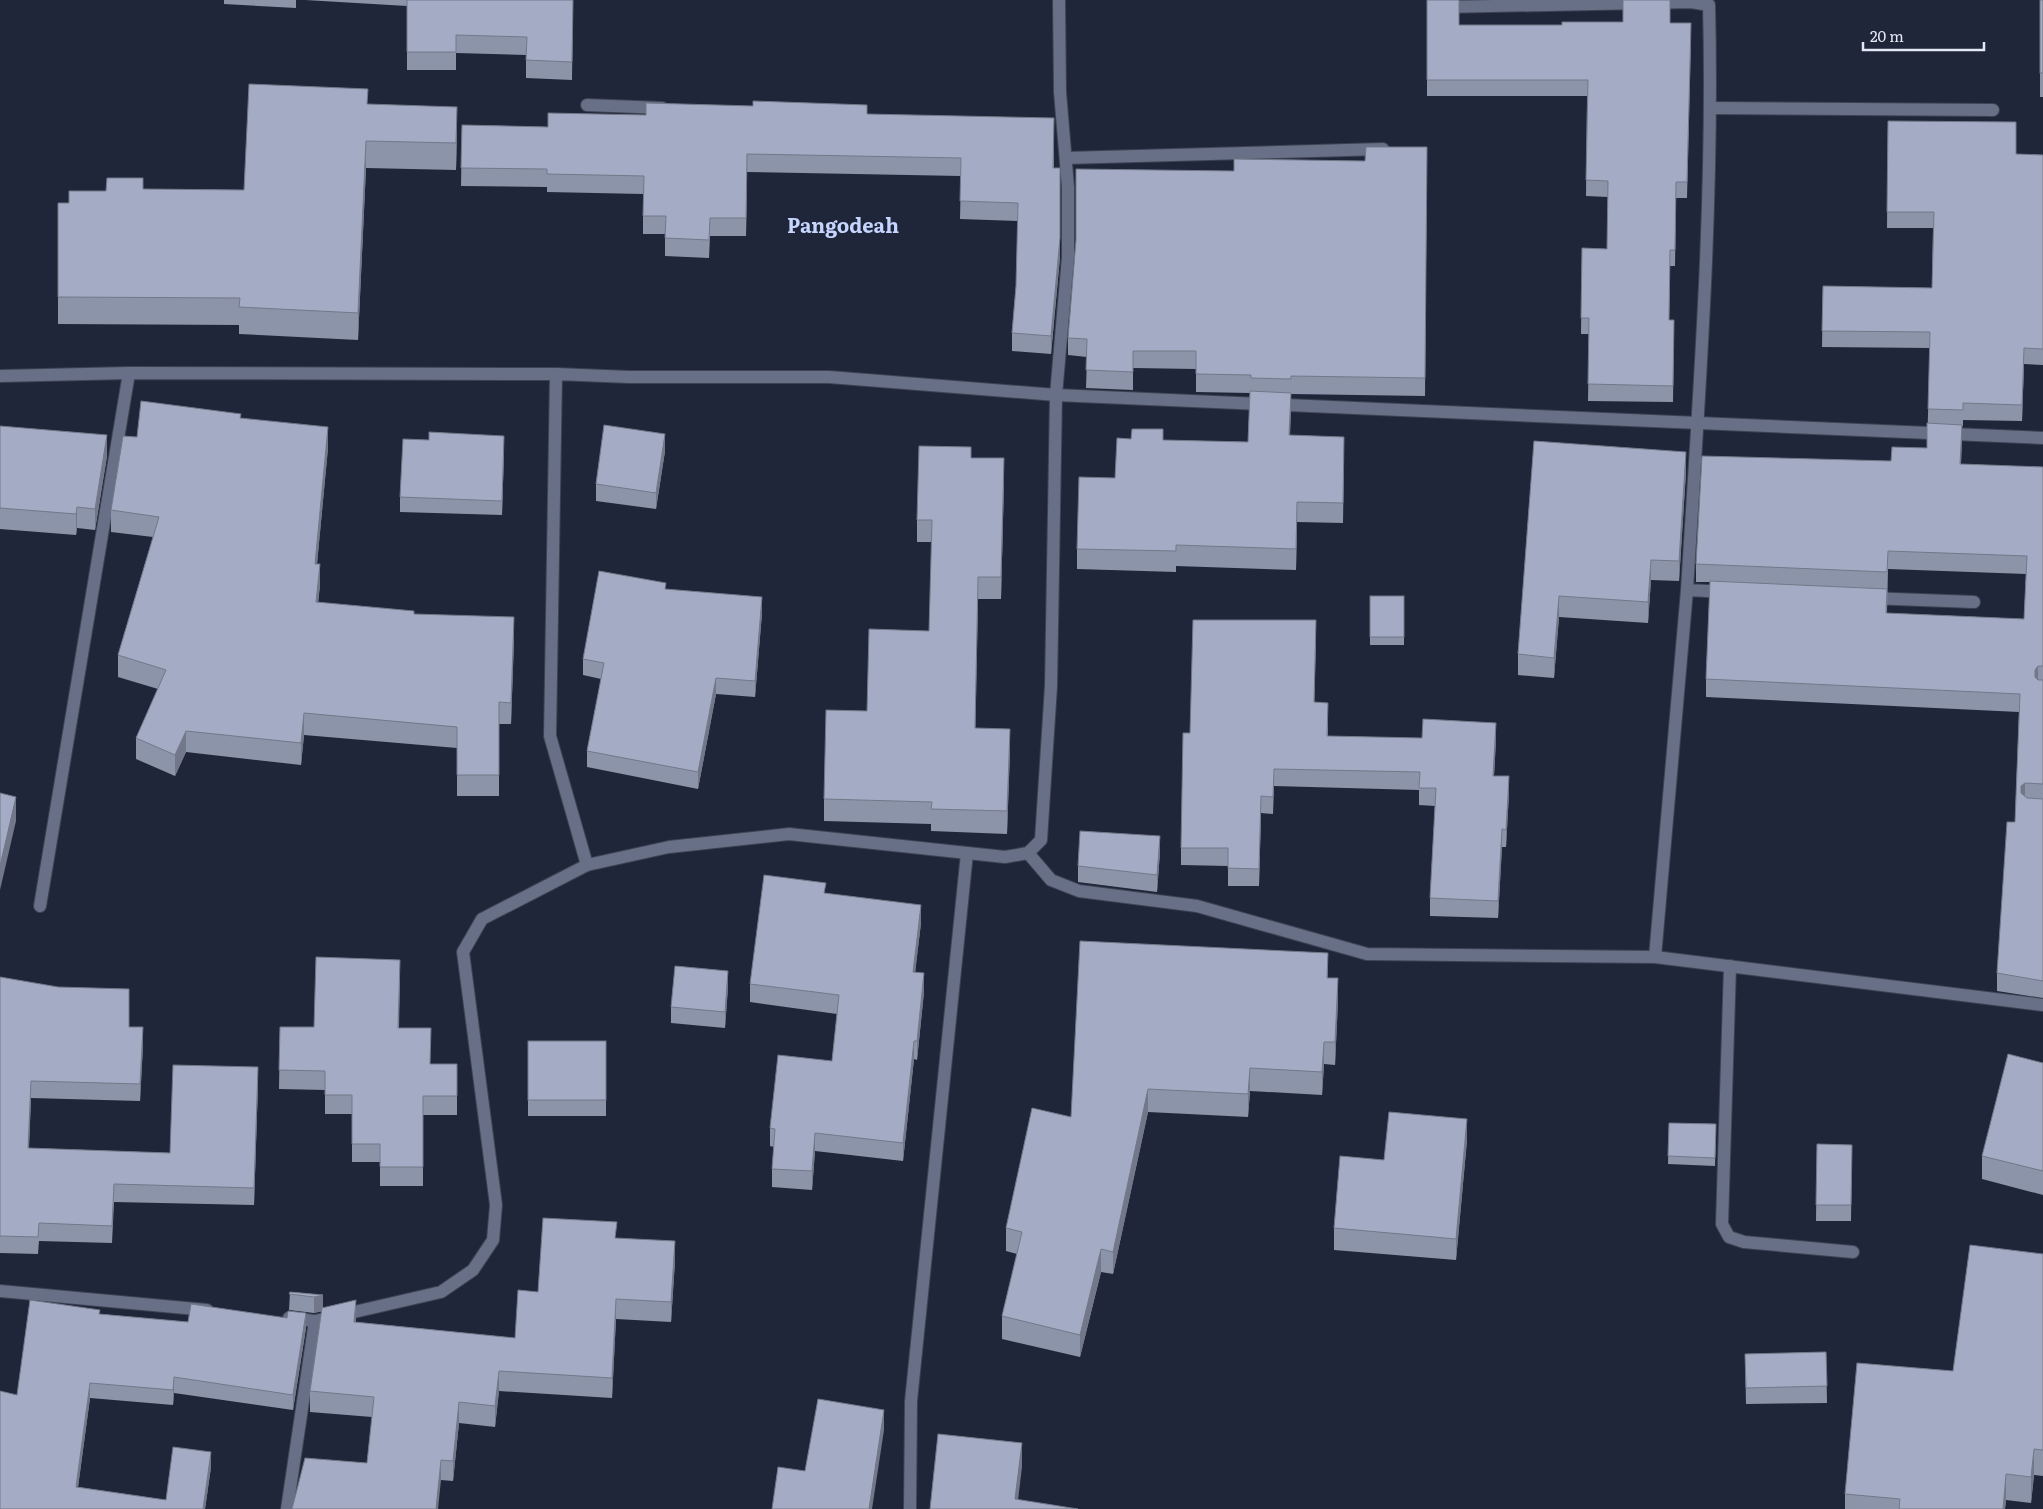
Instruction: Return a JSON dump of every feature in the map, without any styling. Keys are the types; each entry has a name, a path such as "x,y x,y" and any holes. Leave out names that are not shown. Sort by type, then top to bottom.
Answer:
{"street":[{"path":"276,1317 315,1320 441,1292 474,1270 493,1240 496,1205 463,952 482,919 587,865 669,847 789,834 1005,857 1028,853 1041,840 1051,686 1056,395 1068,257 1066,158 1058,127 1059,0"},
{"path":"1430,7 1709,2 1712,108 1697,424 1687,590 1655,957"},
{"path":"587,105 675,108"},
{"path":"1712,108 1993,110"},
{"path":"1066,158 1394,148"},
{"path":"0,376 129,373 829,377 1056,395 2043,438"},
{"path":"40,906 129,373"},
{"path":"556,374 550,736 587,865"},
{"path":"1687,590 1737,592"},
{"path":"1856,597 1974,602"},
{"path":"910,1509 911,1401 967,853"},
{"path":"1028,853 1051,880 1079,891 1197,906 1367,954 1655,957 2043,1004"},
{"path":"1730,966 1722,1224 1729,1237 1744,1242 1853,1252"},
{"path":"0,1291 217,1311"},
{"path":"286,1509 315,1320"}],"building":[{"path":"407,0 573,0 572,62 526,60 527,37 456,35 456,52 407,52"},
{"path":"1427,0 1459,0 1459,25 1562,25 1562,22 1623,22 1623,0 1670,0 1670,23 1691,23 1687,182 1676,182 1675,250 1670,250 1669,320 1674,320 1673,386 1588,384 1589,318 1581,318 1582,248 1607,249 1608,181 1586,180 1588,80 1427,80"},
{"path":"2040,0 2043,0 2043,73 2040,73"},
{"path":"249,84 368,89 367,104 457,107 456,143 366,141 358,313 239,307 240,298 58,297 58,203 69,203 69,191 106,191 107,178 143,178 143,189 244,190"},
{"path":"753,101 867,105 867,114 1054,118 1053,168 1060,168 1060,238 1051,336 1012,333 1016,286 1018,203 960,201 961,158 747,154 746,218 710,218 709,240 665,238 666,216 643,216 644,176 547,174 547,169 461,168 462,125 548,127 548,113 646,115 646,103 753,106"},
{"path":"1888,121 2016,122 2016,154 2043,155 2043,349 2024,348 2022,405 1963,403 1963,410 1928,409 1930,332 1822,331 1823,286 1932,288 1934,212 1887,212"},
{"path":"1366,147 1427,147 1425,378 1291,376 1291,379 1251,378 1251,375 1196,374 1196,351 1133,351 1133,372 1086,370 1087,339 1068,338 1076,240 1076,169 1234,171 1234,159 1365,161"},
{"path":"1250,391 1291,393 1289,435 1344,437 1343,503 1297,502 1296,549 1176,545 1176,551 1077,549 1079,477 1115,478 1117,438 1131,439 1132,429 1163,429 1163,440 1248,442"},
{"path":"141,401 241,414 240,418 328,427 315,564 320,564 316,602 414,611 414,614 514,617 511,703 499,702 499,775 457,775 457,727 304,713 301,743 186,731 175,755 136,738 166,670 118,655 159,517 111,510 123,436 137,437"},
{"path":"1927,423 1962,425 1960,464 2043,467 2043,666 2038,666 2035,670 2035,677 2038,680 2043,680 2043,784 2025,783 2021,786 2021,793 2027,798 2043,799 2043,981 1997,973 2007,822 2015,822 2020,694 1706,679 1710,581 1887,589 1886,613 2024,619 2027,556 1888,551 1887,572 1696,564 1702,456 1891,461 1892,447 1927,448"},
{"path":"604,425 665,434 656,493 596,484"},
{"path":"0,426 107,435 95,509 77,507 76,514 0,508"},
{"path":"429,432 504,436 502,501 400,497 403,439 429,440"},
{"path":"1534,441 1686,452 1679,561 1651,560 1648,602 1559,596 1554,658 1518,654"},
{"path":"919,446 971,447 971,458 1004,458 1001,577 978,577 975,728 1010,729 1007,811 931,809 932,802 824,799 826,710 867,711 869,629 929,631 932,520 917,520"},
{"path":"599,571 666,583 665,589 762,597 755,681 716,678 698,772 587,751 604,663 583,659"},
{"path":"1370,596 1404,596 1404,637 1370,637"},
{"path":"1193,620 1316,620 1314,702 1328,703 1327,736 1422,738 1423,719 1496,723 1493,776 1509,776 1506,830 1502,829 1498,901 1430,898 1436,788 1419,788 1420,772 1274,769 1273,797 1261,796 1259,869 1228,868 1228,848 1181,848 1183,733 1190,733"},
{"path":"0,793 16,797 0,866"},
{"path":"1080,831 1160,836 1157,875 1078,866"},
{"path":"764,875 826,883 824,893 921,905 913,972 924,973 917,1041 914,1041 903,1143 815,1133 812,1171 772,1169 775,1129 770,1128 778,1055 832,1061 839,995 750,984"},
{"path":"1080,941 1328,953 1327,978 1338,978 1335,1042 1324,1042 1322,1072 1250,1068 1248,1094 1148,1089 1113,1252 1101,1249 1080,1335 1002,1316 1022,1232 1006,1228 1032,1108 1071,1117"},
{"path":"316,957 400,960 398,1028 431,1028 430,1064 457,1064 457,1096 423,1096 423,1167 380,1167 380,1144 352,1144 352,1095 325,1095 325,1071 279,1070 280,1027 314,1027"},
{"path":"675,966 728,971 725,1012 671,1007"},
{"path":"0,977 58,987 129,989 129,1027 143,1027 140,1084 31,1081 28,1148 170,1153 173,1065 258,1067 254,1188 114,1184 112,1226 39,1223 38,1237 0,1236"},
{"path":"528,1041 606,1041 606,1100 528,1100"},
{"path":"2008,1054 2043,1063 2043,1171 1982,1156"},
{"path":"1389,1112 1467,1119 1456,1239 1334,1228 1340,1156 1384,1160"},
{"path":"1669,1123 1716,1124 1715,1158 1668,1156"},
{"path":"1817,1144 1852,1145 1851,1205 1816,1205"},
{"path":"543,1218 617,1222 615,1238 675,1241 671,1302 616,1299 612,1378 499,1371 495,1406 459,1402 453,1461 441,1460 436,1509 292,1509 305,1458 367,1463 374,1397 310,1391 322,1308 356,1300 354,1322 515,1338 518,1290 538,1292"},
{"path":"1970,1245 2043,1254 2043,1450 2034,1449 2031,1477 2006,1474 2003,1509 1899,1509 1900,1499 1845,1494 1857,1363 1953,1371"},
{"path":"290,1292 323,1295 314,1297 289,1294"},
{"path":"30,1300 100,1310 99,1314 188,1322 191,1304 287,1318 288,1311 306,1313 293,1395 174,1377 173,1390 90,1383 76,1487 166,1500 173,1447 211,1452 203,1509 0,1509 0,1391 17,1395"},
{"path":"1826,1352 1827,1386 1746,1388 1745,1354"},
{"path":"818,1399 884,1410 869,1509 772,1509 778,1467 805,1471"},
{"path":"938,1434 1022,1443 1015,1499 1078,1509 930,1509"}],"district":[{"name":"Pangodeah","path":"843,226"}]}
